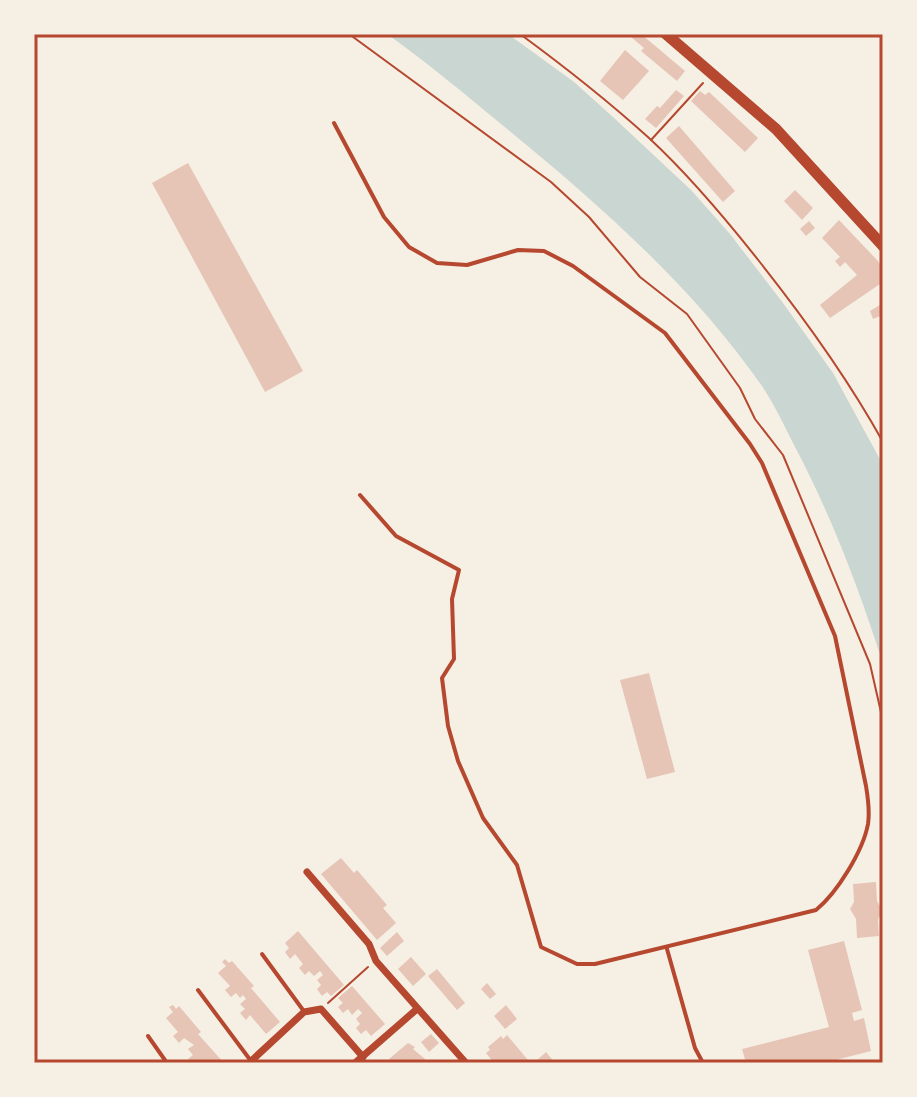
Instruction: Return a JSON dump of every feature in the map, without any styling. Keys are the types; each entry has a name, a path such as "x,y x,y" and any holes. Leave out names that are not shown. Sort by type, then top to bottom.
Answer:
{"main road":[{"path":"666,34 786,140 883,245"}],"street":[{"path":"307,872 369,944 376,961 466,1063"},
{"path":"250,1062 304,1012 321,1009 363,1057"},
{"path":"355,1063 417,1009"},
{"path":"451,1063 459,1056"}],"lane":[{"path":"334,123 384,217 409,247 437,263 467,265 518,250 544,251 573,266 665,333 750,444 762,463 835,636 866,786 869,810 867,828 833,896 816,910 667,949 595,964 577,964 541,947 517,865 483,818 458,761 448,726 442,678 454,659 452,599 459,570 396,536 360,495"},
{"path":"667,949 695,1048 703,1063"},
{"path":"262,954 304,1012"},
{"path":"198,990 250,1062"},
{"path":"148,1036 167,1063"}],"path":[{"path":"520,34 579,78 651,140 721,213 811,327 853,388 883,442"},
{"path":"651,140 712,73"},
{"path":"321,1009 376,961"}],"shaded area":[{"path":"387,34 508,34 574,82 614,118 691,190 730,234 833,373 883,465 883,664 854,580 820,498 771,400 735,350 675,281 610,217 477,104"}],"building":[{"path":"641,34 685,71 677,81 641,51 644,48 631,37"},
{"path":"625,50 649,71 623,100 600,81"},
{"path":"676,90 684,96 656,128 645,119"},
{"path":"700,91 705,95 709,92 758,138 745,152 691,101"},
{"path":"679,126 735,191 723,202 666,138"},
{"path":"188,163 303,371 265,392 152,183"},
{"path":"795,190 813,208 802,220 784,201"},
{"path":"839,220 883,268 883,282 830,318 820,305 857,275 845,262 840,267 835,261 840,257 822,238"},
{"path":"809,221 815,228 806,236 800,229"},
{"path":"883,303 883,315 873,319 870,311"},
{"path":"649,673 675,772 647,779 620,680"},
{"path":"341,858 354,873 357,870 387,905 383,908 396,923 377,940 321,874"},
{"path":"876,882 877,901 882,910 878,920 879,936 857,938 856,919 850,909 854,902 853,884"},
{"path":"298,931 344,985 331,996 327,992 322,996 317,989 321,985 317,980 323,975 320,971 314,976 309,971 305,975 299,968 303,964 295,954 290,959 285,952 289,948 285,943"},
{"path":"397,932 404,941 387,956 380,948"},
{"path":"844,941 862,1010 852,1013 854,1021 864,1018 871,1051 824,1063 746,1063 742,1049 829,1027 808,950"},
{"path":"411,957 426,974 413,986 398,969"},
{"path":"225,959 229,963 232,961 254,986 251,988 280,1022 266,1034 250,1015 246,1020 240,1013 245,1009 240,1004 246,999 243,995 240,998 236,993 231,997 225,990 230,986 218,973 226,966 222,962"},
{"path":"437,969 465,1003 457,1010 428,976"},
{"path":"487,983 496,994 490,999 481,989"},
{"path":"352,986 385,1024 371,1036 366,1030 361,1034 356,1028 360,1024 356,1019 362,1013 358,1009 352,1015 348,1009 343,1013 338,1007 343,1003 338,998"},
{"path":"173,1005 176,1009 179,1006 201,1032 198,1034 224,1063 191,1063 188,1059 193,1055 188,1049 194,1045 184,1038 179,1043 173,1036 178,1032 166,1018 173,1012 169,1007"},
{"path":"506,1005 517,1019 505,1029 494,1016"},
{"path":"431,1034 439,1043 429,1052 421,1042"},
{"path":"507,1035 528,1060 525,1063 494,1063 486,1053 490,1050 488,1047"},
{"path":"408,1043 415,1047 413,1049 425,1059 425,1063 392,1063 389,1059"},
{"path":"546,1052 555,1063 534,1063"}]}
